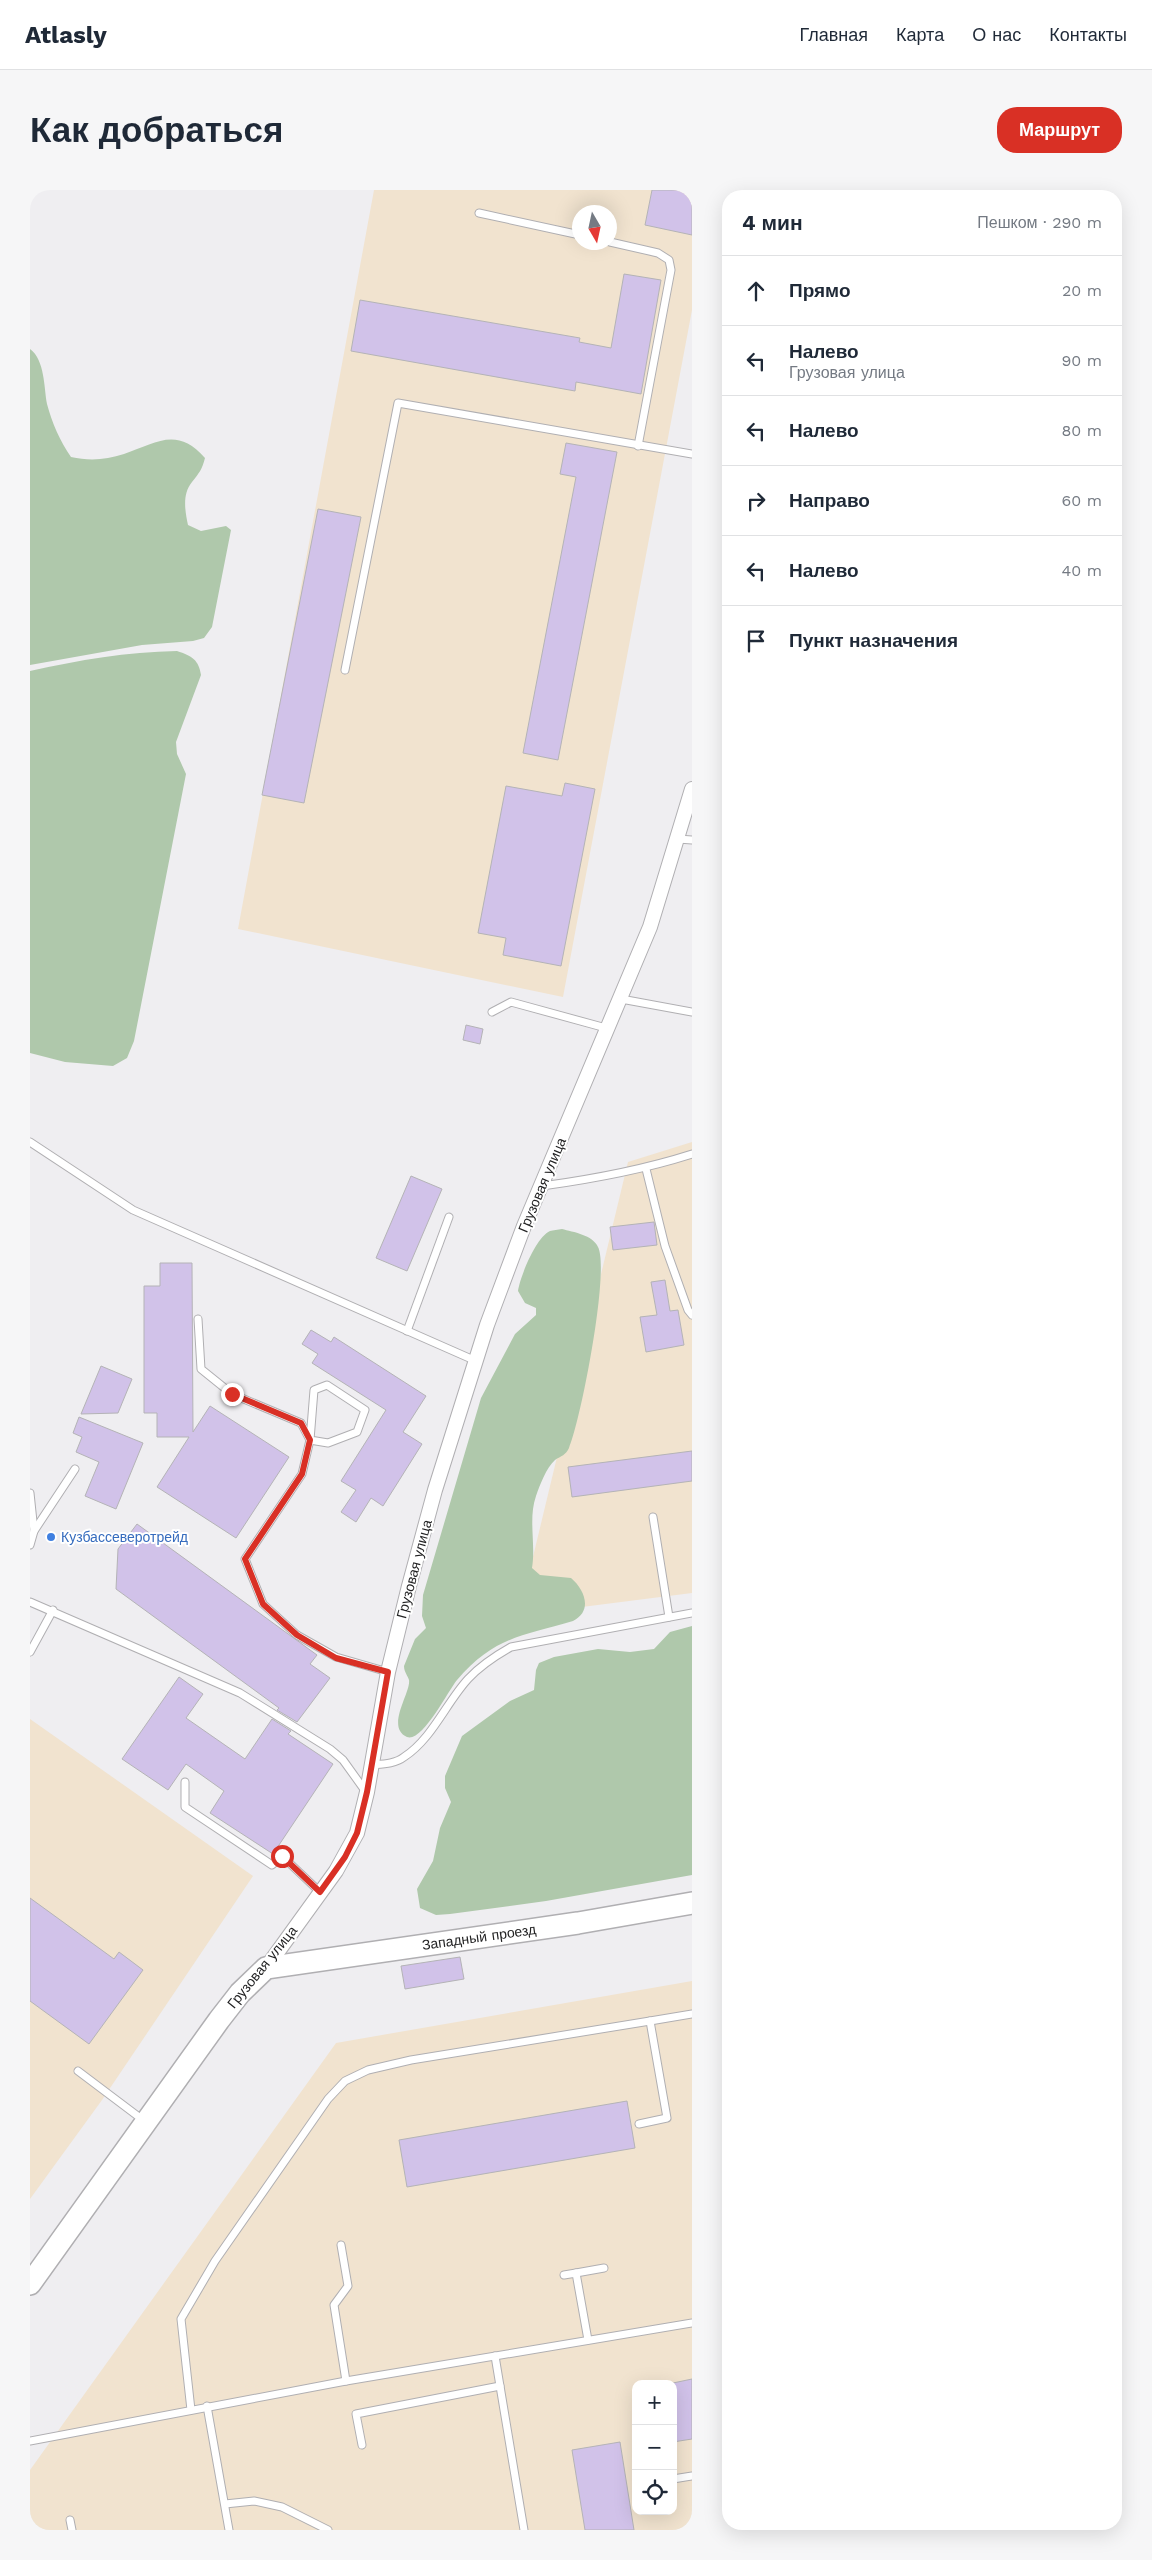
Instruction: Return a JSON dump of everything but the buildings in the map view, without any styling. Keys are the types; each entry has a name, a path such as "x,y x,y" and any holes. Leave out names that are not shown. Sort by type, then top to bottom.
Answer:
{"main road":[{"name":"Западный проезд","path":"266,1968 578,1923 692,1903"},
{"name":"Грузовая улица","path":"30,2284 230,2007 266,1968"}],"street":[{"name":"Грузовая улица","path":"266,1968 351,1846 367,1792 388,1672 408,1586 435,1490 500,1285 606,1028 621,999 685,839 692,789"}],"lane":[{"path":"479,213 572,234"},
{"path":"617,244 658,253 669,260 671,270 638,446"},
{"path":"345,670 398,403 692,454"},
{"path":"621,999 692,1012"},
{"path":"492,1012 511,1002 606,1028"},
{"path":"30,1142 133,1210 476,1361"},
{"path":"542,1186 595,1179 646,1169 692,1154"},
{"path":"646,1169 665,1246 688,1310 692,1315"},
{"path":"407,1331 450,1216"},
{"path":"198,1319 201,1369 232,1394 301,1423 310,1440"},
{"path":"310,1440 328,1443 357,1432 365,1410 327,1386 314,1390 310,1440 302,1474 245,1559 263,1604 297,1635 336,1658 388,1672"},
{"path":"30,1545 34,1531 75,1469"},
{"path":"30,1493 34,1531"},
{"path":"653,1517 669,1617"},
{"path":"30,1596 34,1603 240,1693 330,1749 343,1760 367,1792"},
{"path":"30,1652 53,1610"},
{"path":"371,1765 390,1763 404,1757 422,1741 468,1680 488,1660 511,1647 692,1613"},
{"path":"185,1782 185,1807 272,1865 282,1856 320,1892"},
{"path":"191,2410 181,2319 214,2262 328,2100 345,2081 368,2070 411,2060 692,2014"},
{"path":"639,2124 667,2118 650,2021"},
{"path":"78,2071 147,2123"},
{"path":"341,2245 348,2286 334,2305 346,2381"},
{"path":"564,2275 604,2268"},
{"path":"576,2273 588,2340"},
{"path":"30,2441 346,2381 692,2324"},
{"path":"495,2356 524,2530"},
{"path":"362,2445 356,2414 500,2386"},
{"path":"207,2406 229,2530"},
{"path":"677,2478 692,2476"},
{"path":"225,2504 254,2501 282,2507 328,2530"},
{"path":"70,2520 72,2530"}],"shaded area":[{"path":"374,190 692,190 692,310 563,997 238,929"},
{"path":"692,1142 692,1593 519,1615 628,1162"},
{"path":"30,1719 253,1876 102,2100 30,2199"},
{"path":"692,1981 692,2530 30,2530 30,2470 336,2043"}],"green space":[{"path":"30,349 39,360 47,404 54,425 71,457 84,459 111,458 156,442 176,440 185,442 195,448 205,458 203,466 187,492 185,508 188,525 201,531 226,526 231,530 212,627 204,638 193,641 142,645 30,665"},
{"path":"177,651 194,659 199,666 201,675 176,742 177,754 186,774 134,1041 127,1058 113,1066 65,1062 30,1053 30,671 103,657"},
{"path":"562,1229 592,1240 598,1247 601,1261 600,1284 587,1378 574,1432 568,1450 552,1463 536,1496 532,1523 532,1568 540,1575 571,1578 583,1594 585,1606 579,1617 573,1621 510,1640 484,1654 457,1680 427,1725 413,1737 407,1737 398,1726 400,1710 409,1686 404,1666 415,1639 426,1628 422,1616 423,1595 481,1398 515,1334 536,1315 536,1308 525,1303 518,1291 534,1249 539,1241 550,1231"},
{"path":"692,1626 692,1875 546,1901 450,1914 436,1915 420,1908 417,1889 433,1861 440,1828 451,1802 445,1788 445,1776 462,1736 510,1701 534,1690 536,1670 539,1663 554,1657 598,1649 630,1652 654,1649 670,1632"}],"place":[{"name":"Кузбассеверотрейд","path":"51,1537"}],"route":[{"path":"232,1394 301,1423 310,1440 302,1474 245,1559 263,1604 297,1635 336,1658 388,1672 363,1810 357,1833 345,1857 320,1892 282,1856"}]}
